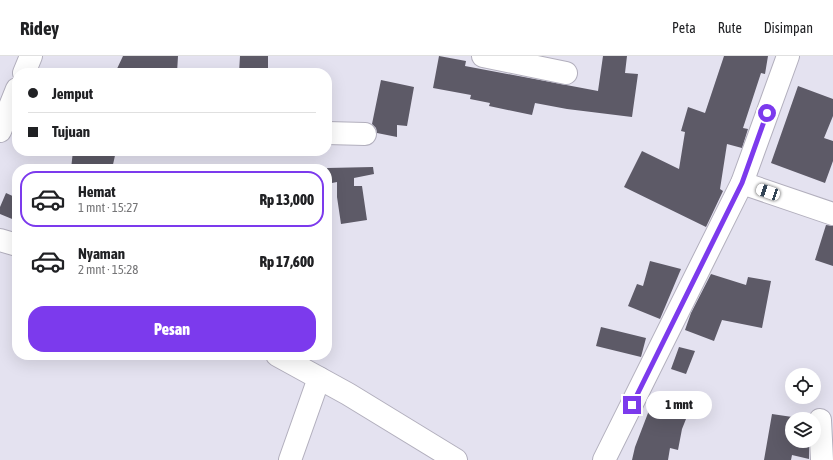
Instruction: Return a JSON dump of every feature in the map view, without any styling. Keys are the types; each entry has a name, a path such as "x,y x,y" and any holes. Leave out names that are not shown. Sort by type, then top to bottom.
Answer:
{"street":[{"path":"483,56 566,73"},
{"path":"604,460 742,183 788,56"},
{"path":"8,119 12,106"},
{"path":"332,133 365,134"},
{"path":"742,183 833,214"},
{"path":"0,240 12,244"},
{"path":"286,360 348,394 456,460"},
{"path":"290,460 319,378"},
{"path":"821,440 822,460"}],"building":[{"path":"123,56 178,56 177,68 117,68"},
{"path":"240,56 268,56 268,68 239,68"},
{"path":"439,56 466,61 465,66 598,91 603,56 627,56 625,73 638,74 632,117 567,109 535,103 532,115 489,106 490,103 470,99 471,95 433,88"},
{"path":"724,56 768,56 765,74 761,73 743,128 748,129 742,148 727,144 720,189 723,191 706,227 624,187 642,151 679,169 685,132 681,131 688,107 705,113"},
{"path":"381,80 414,87 407,126 397,125 397,137 377,133 376,128 372,124"},
{"path":"798,86 833,99 833,116 824,138 833,141 833,161 825,183 771,163"},
{"path":"72,156 115,156 113,164 72,164"},
{"path":"373,167 374,174 354,178 354,186 362,186 367,220 341,224 337,197 337,182 332,183 332,168"},
{"path":"6,193 12,196 12,219 0,214 0,207"},
{"path":"826,225 833,226 833,266 815,260"},
{"path":"650,261 681,269 660,319 628,306 637,284 643,286"},
{"path":"711,274 746,285 748,277 771,281 762,328 722,320 714,341 685,330 691,313"},
{"path":"601,327 646,338 641,357 596,346"},
{"path":"679,347 695,351 686,374 671,369"},
{"path":"653,400 688,414 682,429 678,450 670,448 668,460 632,460 635,447"},
{"path":"772,414 785,416 785,448 809,448 809,459 792,455 791,460 764,460"}],"route":[{"path":"632,405 742,183 767,113"}]}
